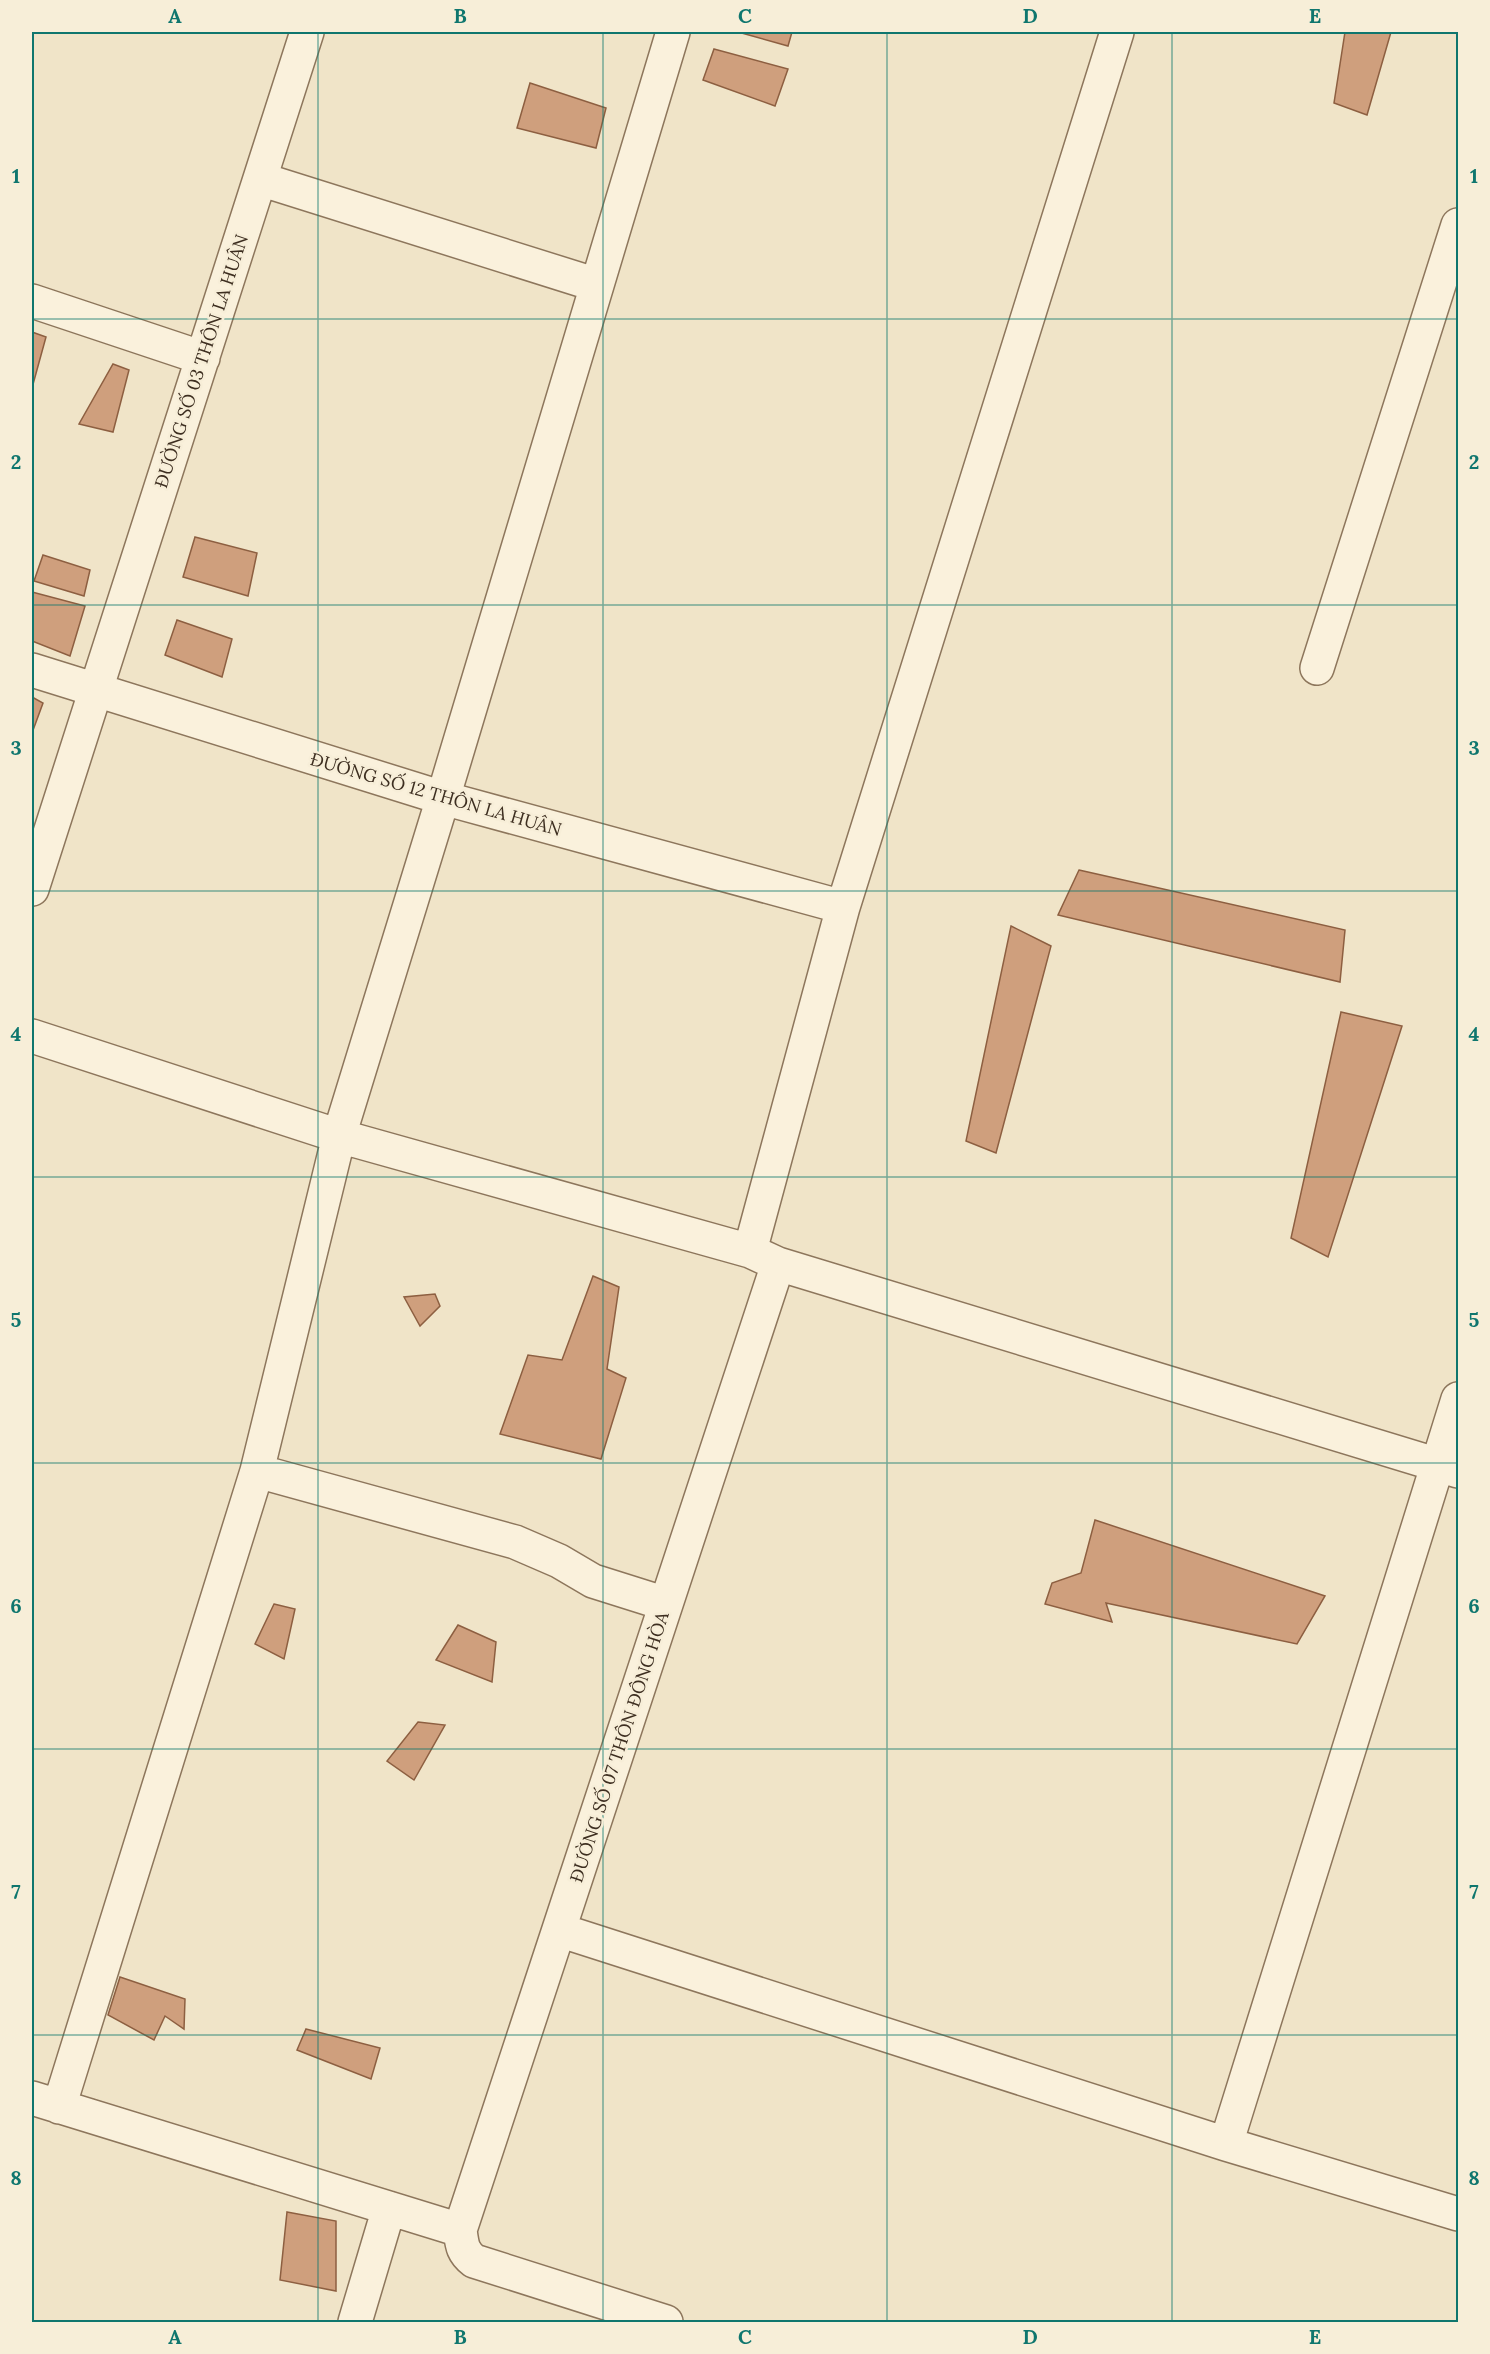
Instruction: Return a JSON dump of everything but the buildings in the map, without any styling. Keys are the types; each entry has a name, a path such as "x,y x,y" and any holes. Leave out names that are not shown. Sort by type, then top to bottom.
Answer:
{"street":[{"name":"ĐƯỜNG SỐ 03 THÔN LA HUÂN","path":"32,889 307,32"},
{"path":"666,2322 474,2262 462,2248 460,2230 45,2102 257,1471 339,1136 673,32"},
{"name":"ĐƯỜNG SỐ 07 THÔN ĐÔNG HÒA","path":"460,2230 666,1604 764,1257 843,907 1117,32"},
{"path":"260,179 597,285"},
{"path":"1317,668 1458,225"},
{"path":"32,301 203,358"},
{"name":"ĐƯỜNG SỐ 12 THÔN LA HUÂN","path":"32,670 443,798 843,907"},
{"path":"32,1036 339,1136 764,1257 1448,1468"},
{"path":"1226,2144 1448,1468 1458,1399"},
{"path":"257,1471 515,1542 559,1561 593,1581 666,1604"},
{"path":"559,1930 1226,2144 1458,2214"},
{"path":"355,2322 389,2208"}]}
